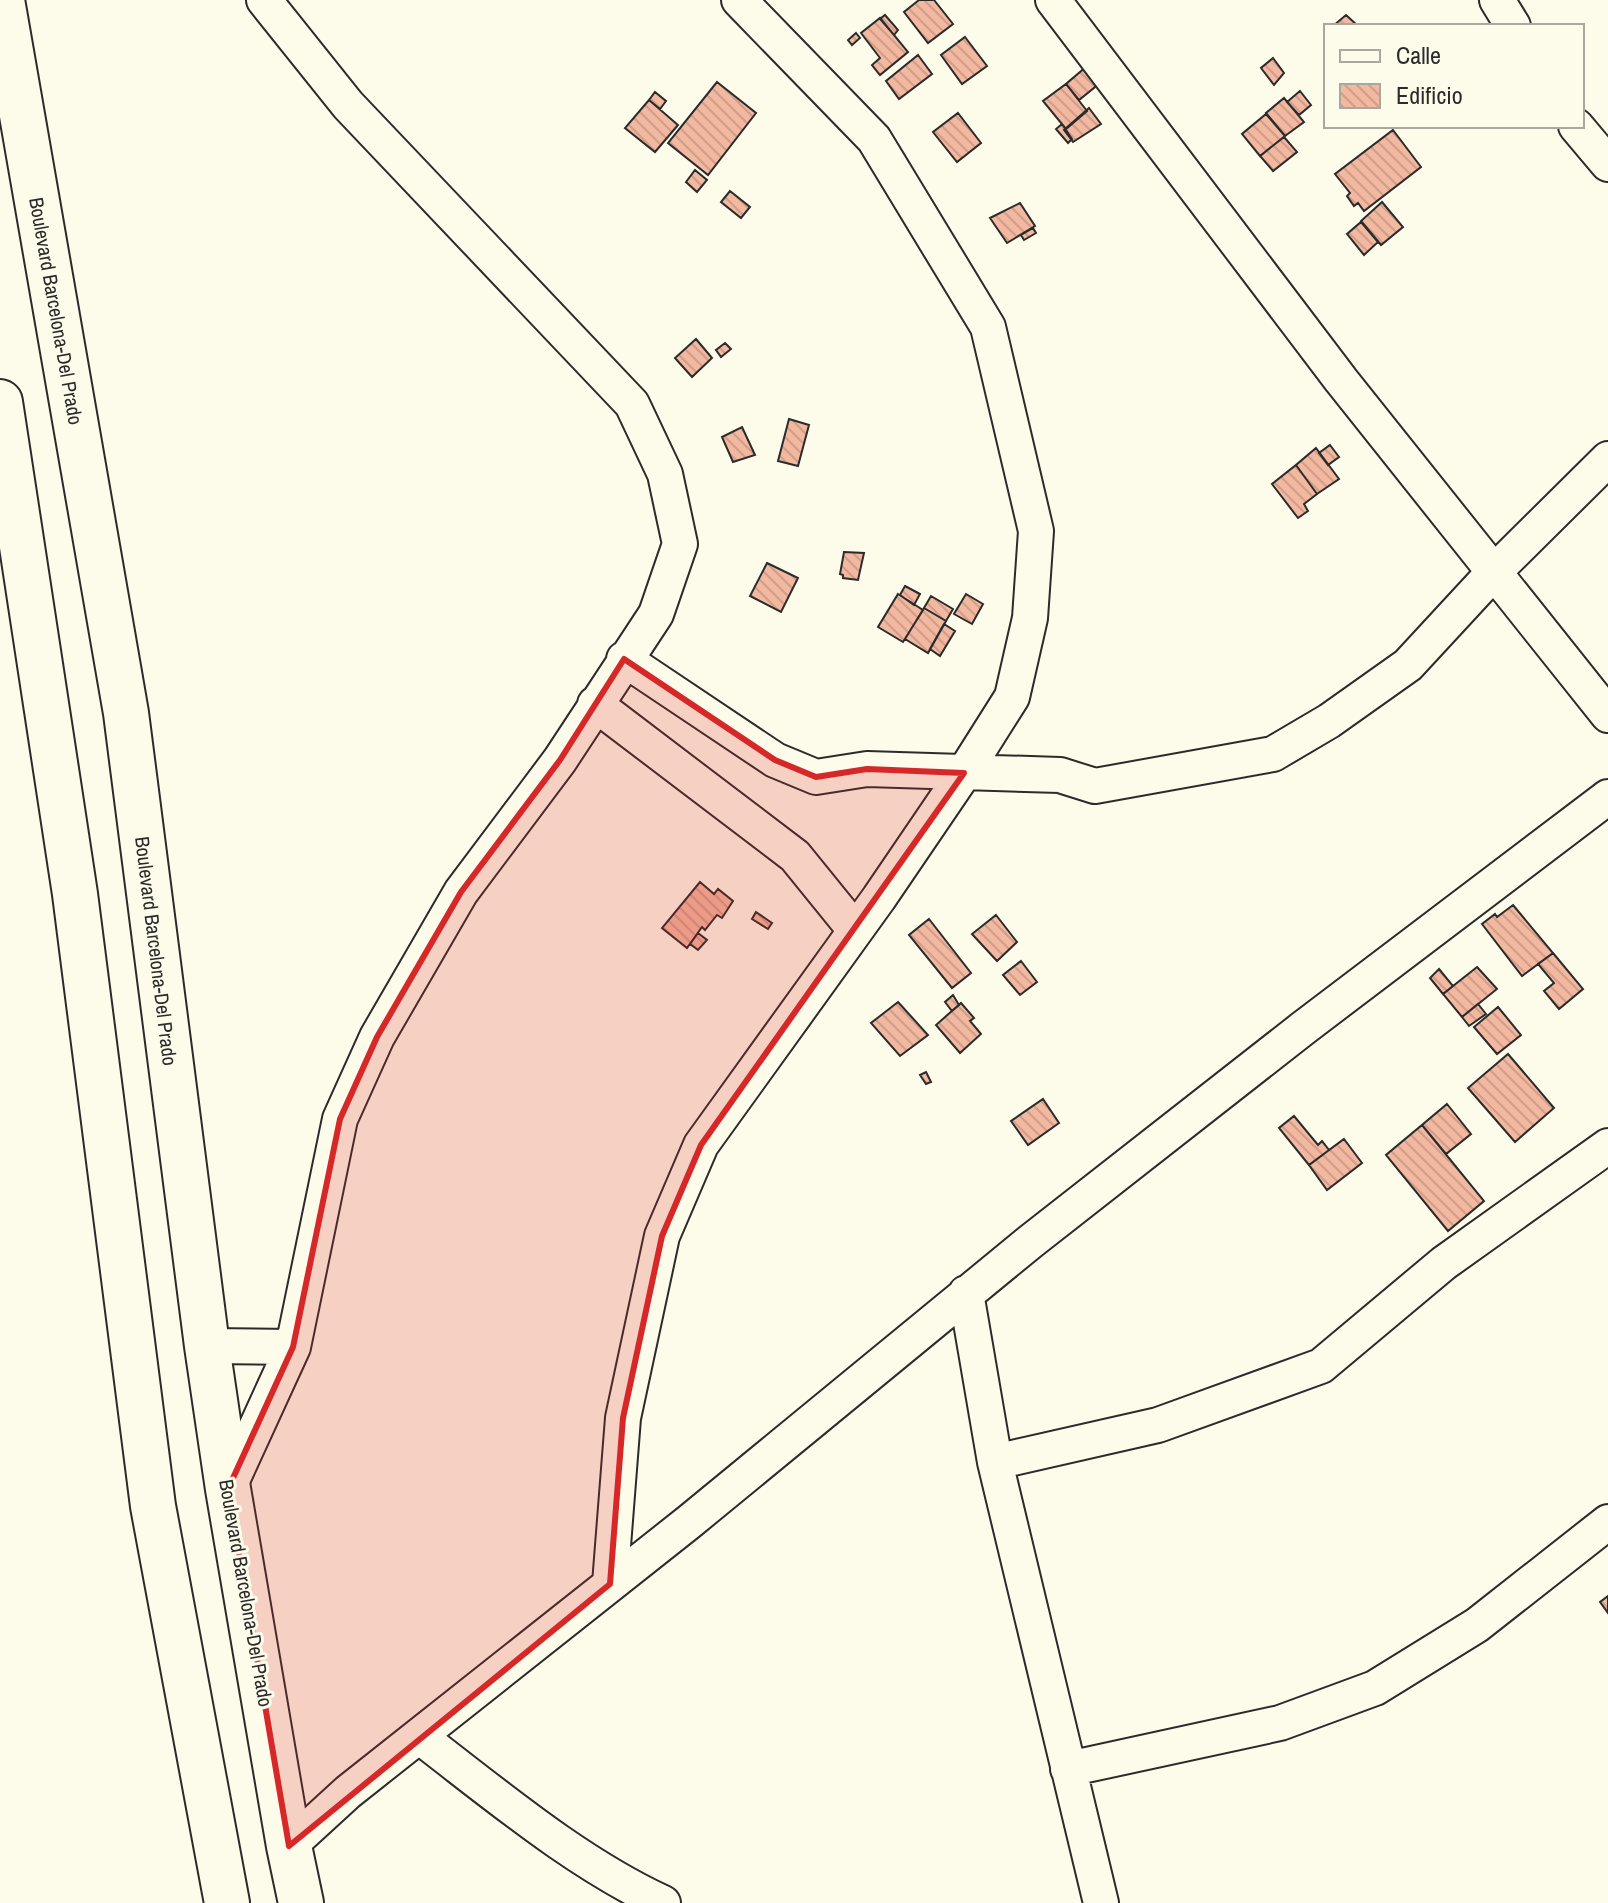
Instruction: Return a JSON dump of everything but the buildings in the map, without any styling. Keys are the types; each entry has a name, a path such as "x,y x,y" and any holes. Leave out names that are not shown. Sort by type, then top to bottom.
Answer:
{"main road":[{"name":"Boulevard Barcelona-Del Prado","path":"2,0 126,713 228,1489 301,1903"},
{"path":"0,402 75,894 153,1506 227,1903"}],"street":[{"path":"228,1489 293,1347 340,1119 377,1037 461,892 560,760 656,614 680,544 665,474 632,404 348,105 264,0"},
{"path":"610,1584 623,1418 662,1236 701,1145 964,773 1012,697 1030,618 1036,531 988,327 874,139 739,0"},
{"path":"1053,0 1341,380 1608,715"},
{"path":"1497,0 1512,24"},
{"path":"1578,128 1608,164"},
{"path":"624,659 775,760 816,777 867,769 1060,775 1095,786 1273,754 1329,721 1408,665 1494,572 1608,459"},
{"path":"595,704 795,856 855,930"},
{"path":"289,1846 348,1792 610,1584 966,1293 1302,1029 1608,797"},
{"path":"995,1462 1158,1425 1321,1366 1444,1263 1608,1146"},
{"path":"966,1293 995,1462 1101,1903"},
{"path":"207,1346 293,1347"},
{"path":"1068,1769 1280,1723 1375,1688 1477,1625 1608,1522"},
{"path":"420,1737 622,1884 663,1903"}],"highlighted area":[{"path":"624,659 775,760 816,777 867,769 964,773 701,1145 662,1236 623,1418 610,1584 289,1846 228,1489 293,1347 340,1119 377,1037 461,892 560,760"}]}
